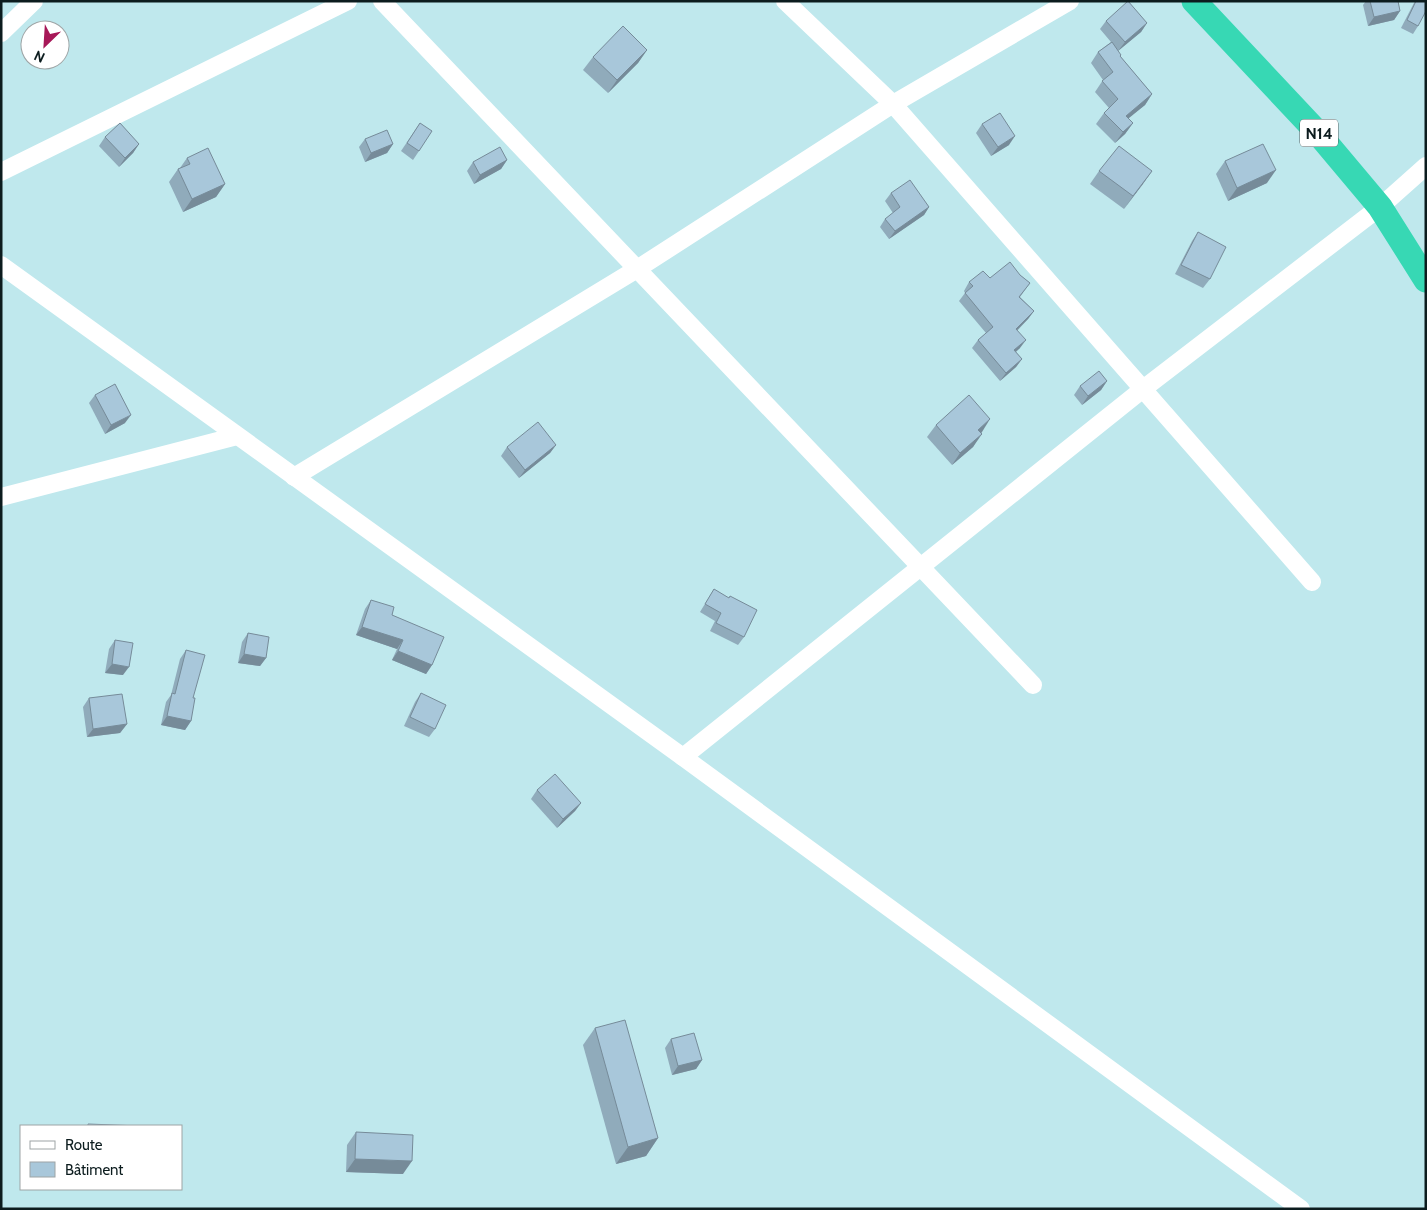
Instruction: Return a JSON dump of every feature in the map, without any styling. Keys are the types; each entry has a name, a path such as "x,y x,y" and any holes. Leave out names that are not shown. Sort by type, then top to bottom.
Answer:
{"highway":[{"name":"N14","path":"1194,1 1317,132 1380,207 1426,280"}],"street":[{"path":"1,172 348,1"},
{"path":"382,1 1033,685"},
{"path":"786,1 893,104 1312,582"},
{"path":"294,477 637,269 893,104 1070,1"},
{"path":"1,33 24,4"},
{"path":"683,757 1142,389 1380,207 1426,166"},
{"path":"1,265 683,757 1301,1209"},
{"path":"1,497 238,436"}],"building":[{"path":"1128,1 1147,23 1125,42 1106,21"},
{"path":"1370,1 1398,1 1400,11 1374,17"},
{"path":"1416,1 1426,1 1426,11 1418,26 1407,20"},
{"path":"623,26 647,50 617,80 593,57"},
{"path":"1112,42 1120,56 1152,94 1126,116 1133,123 1123,132 1104,113 1118,99 1102,81 1113,72 1098,52"},
{"path":"1000,113 1015,136 998,147 982,124"},
{"path":"120,123 139,144 125,158 105,137"},
{"path":"420,123 432,131 419,151 407,143"},
{"path":"387,130 393,144 371,153 365,139"},
{"path":"1263,144 1276,170 1237,188 1225,161"},
{"path":"1119,146 1152,171 1133,196 1099,171"},
{"path":"500,147 507,160 480,175 473,162"},
{"path":"208,148 225,184 192,199 178,169 190,164 187,158"},
{"path":"910,180 929,207 895,231 885,219 900,207 891,193"},
{"path":"1198,232 1226,247 1210,279 1181,265"},
{"path":"1010,262 1020,275 1030,283 1019,297 1034,311 1016,329 1026,340 1014,350 1022,359 1006,373 978,340 993,327 965,293 973,286 969,282 983,271 990,278"},
{"path":"1099,371 1107,381 1088,396 1080,386"},
{"path":"115,384 131,415 111,425 95,395"},
{"path":"969,395 990,419 978,430 982,434 960,453 936,425"},
{"path":"538,422 556,445 525,470 507,447"},
{"path":"714,589 729,598 730,596 757,610 744,637 716,623 721,613 705,604"},
{"path":"371,600 394,607 392,615 444,637 432,665 398,651 403,640 362,627"},
{"path":"248,633 269,637 266,658 244,654"},
{"path":"115,640 133,643 129,667 112,664"},
{"path":"186,650 205,655 193,698 195,698 191,721 167,716 172,693 175,694"},
{"path":"421,693 446,705 435,729 410,717"},
{"path":"122,694 127,724 93,729 89,698"},
{"path":"555,774 581,803 563,819 537,790"},
{"path":"625,1020 658,1138 628,1147 595,1028"},
{"path":"694,1033 702,1060 678,1066 671,1039"},
{"path":"356,1132 413,1135 412,1161 355,1159"}]}
